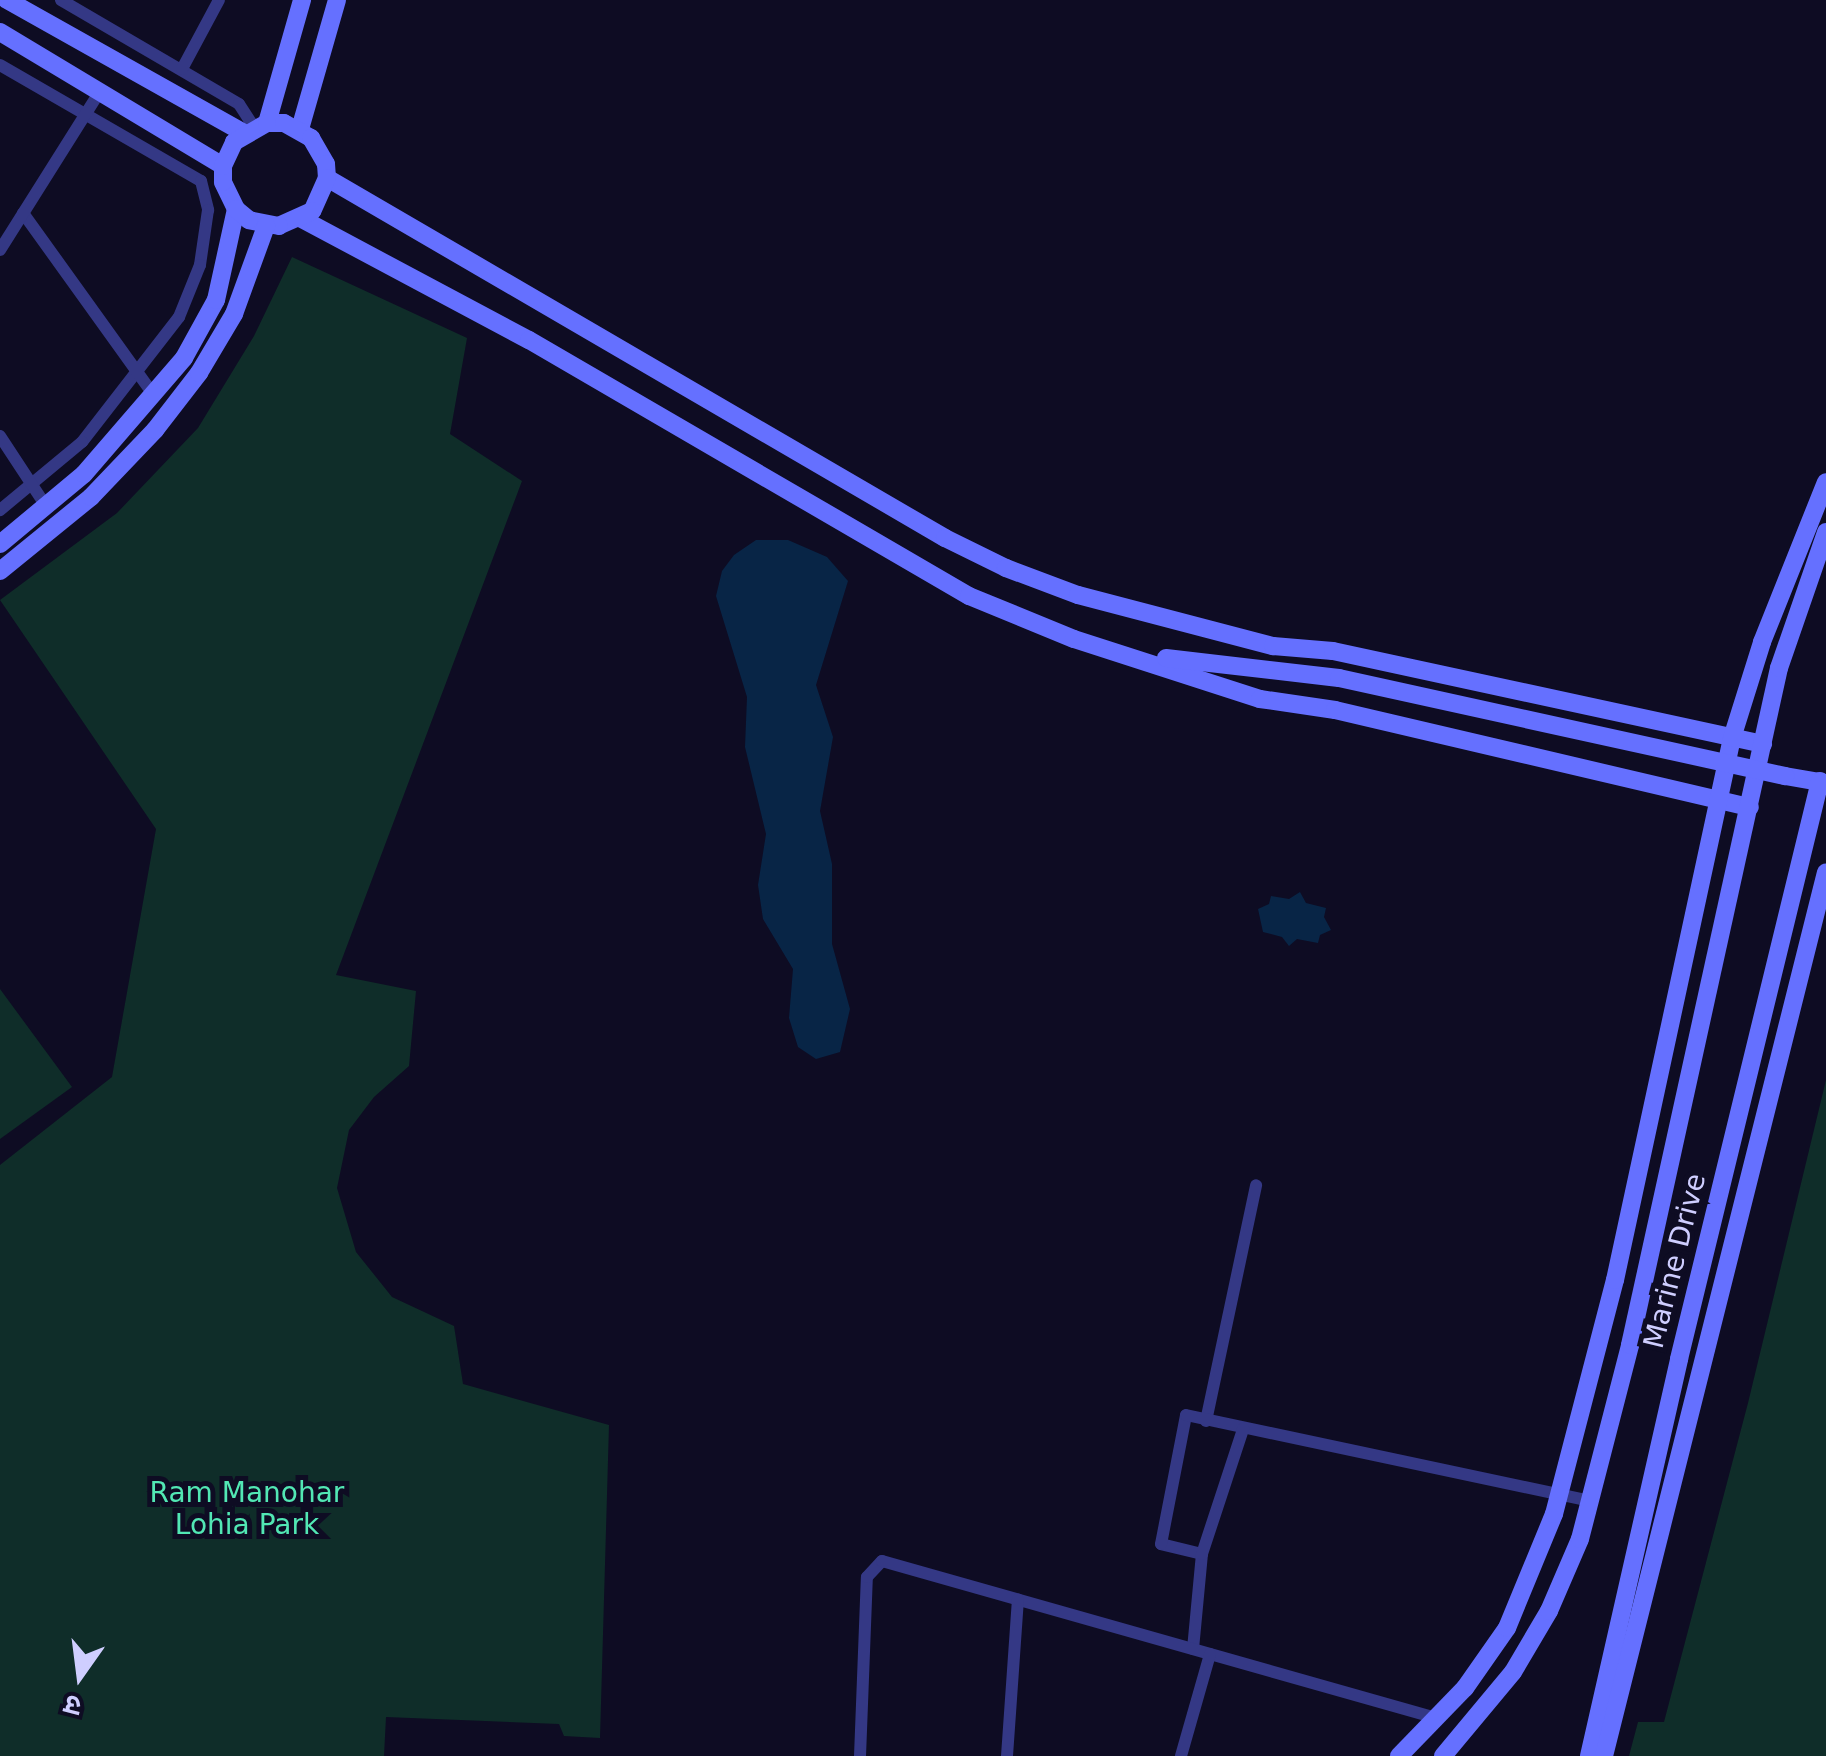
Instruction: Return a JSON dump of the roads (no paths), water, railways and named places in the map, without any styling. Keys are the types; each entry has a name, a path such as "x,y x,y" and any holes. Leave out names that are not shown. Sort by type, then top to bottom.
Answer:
{"street":[{"path":"7,0 255,128 300,129 320,150 327,178 319,202 302,219 266,226 236,208 223,182 223,166 230,149 255,128 302,0"},
{"path":"61,0 239,104 255,128"},
{"path":"182,69 219,0"},
{"path":"300,129 337,0"},
{"path":"0,32 223,166"},
{"path":"0,65 201,181 208,210 200,265 178,317 82,442 0,510"},
{"path":"0,250 6,228 23,213 100,90"},
{"path":"327,178 960,545 1078,595 1273,646 1333,651 1763,744"},
{"path":"0,544 84,474 184,358 216,300 236,208"},
{"path":"23,213 154,395"},
{"path":"302,219 529,340 969,596 1112,650 1260,699 1352,714 1750,808"},
{"path":"0,571 91,496 154,430 199,373 234,314 266,226"},
{"path":"0,436 46,506"},
{"path":"1399,1756 1465,1688 1507,1628 1532,1577 1560,1495 1615,1280 1732,738 1762,642 1826,482"},
{"path":"1442,1756 1513,1672 1549,1611 1580,1539 1630,1345 1780,668 1826,532"},
{"path":"1273,646 1339,678"},
{"path":"1112,650 1339,678 1823,782"},
{"name":"Marine Drive","path":"1589,1756 1679,1359 1823,782"},
{"name":"Marine Drive","path":"1604,1756 1826,872"},
{"path":"1206,1421 1256,1185"},
{"path":"1202,1554 1161,1544 1186,1416 1590,1501"},
{"path":"1193,1649 1202,1554 1243,1429"},
{"path":"860,1756 867,1577 882,1561 1436,1718"},
{"path":"1007,1756 1018,1600"},
{"path":"1180,1756 1210,1654"}],"water":[{"path":"756,540 788,540 827,557 848,581 816,685 833,737 820,811 832,864 832,944 850,1009 840,1052 816,1059 798,1047 789,1018 793,969 763,919 758,885 766,834 745,747 747,697 716,596 722,571 734,555"},
{"path":"1300,892 1306,903 1326,908 1324,917 1331,930 1320,935 1318,943 1297,939 1289,946 1282,937 1263,932 1258,909 1269,904 1271,896 1289,899"}],"park label":[{"name":"Ram Manohar Lohia Park","path":"247,1509"}]}
